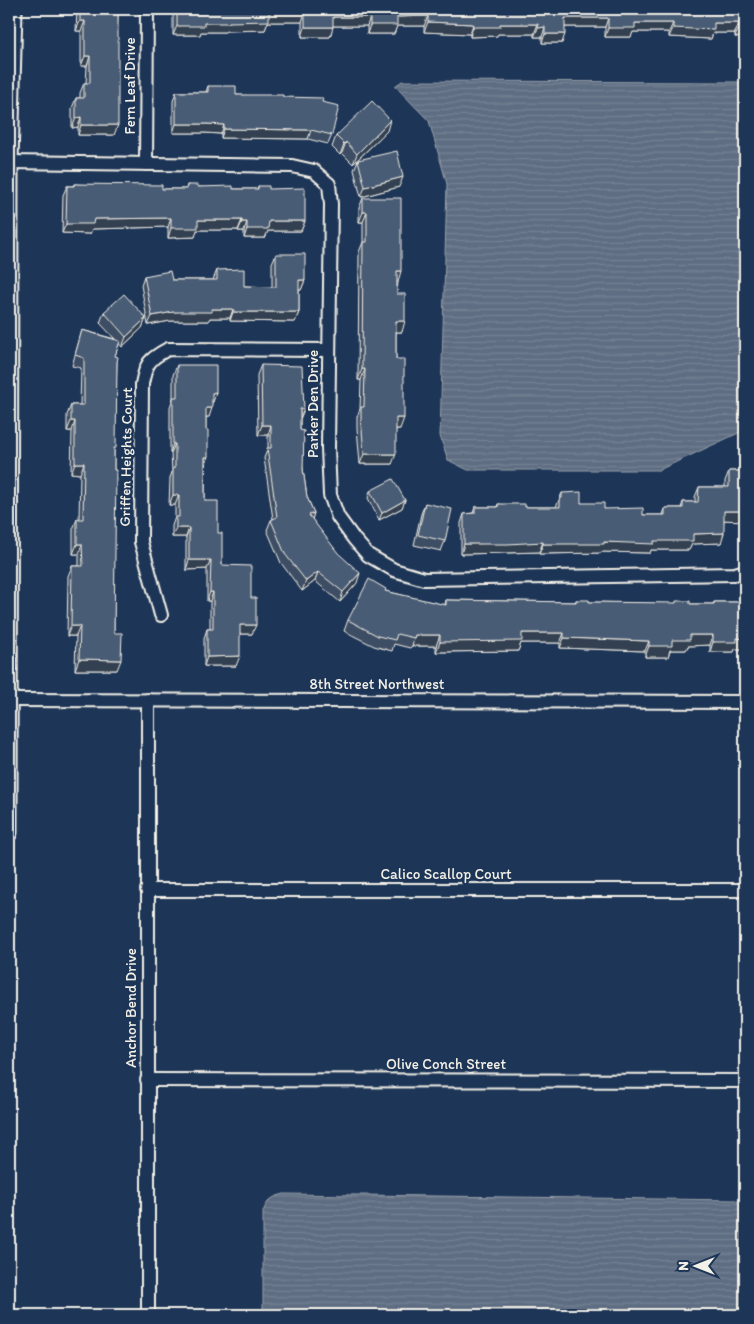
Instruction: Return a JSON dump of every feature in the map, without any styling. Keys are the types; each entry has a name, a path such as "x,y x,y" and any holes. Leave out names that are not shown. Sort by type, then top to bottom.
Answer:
{"street":[{"path":"9,833 9,162 14,9"},
{"name":"Fern Leaf Drive","path":"146,9 146,164"},
{"name":"Parker Den Drive","path":"9,162 292,166 314,171 329,184 331,204 328,448 330,495 338,517 354,539 368,555 394,570 424,579 734,574 745,571"},
{"name":"Griffen Heights Court","path":"161,615 141,542 142,384 145,368 153,357 168,349 329,350"},
{"name":"8th Street Northwest","path":"9,700 745,702"},
{"name":"Anchor Bend Drive","path":"148,700 148,1315"},
{"name":"Calico Scallop Court","path":"147,890 745,890"},
{"name":"Olive Conch Street","path":"147,1080 745,1081"}],"water":[{"path":"402,81 745,82 745,430 659,470 468,470 448,460 440,436 447,184 429,121 395,86"},
{"path":"284,1194 736,1200 745,1207 745,1315 263,1315 263,1212 270,1200"}],"building":[{"path":"80,9 118,9 118,125 81,125 81,117 76,118 76,98 84,98 84,83 90,83 90,56 85,56 85,21 80,21"},
{"path":"177,9 745,9 745,28 739,28 739,23 714,23 714,30 673,28 673,23 635,23 635,28 608,28 608,18 565,18 565,34 545,34 545,27 538,28 538,24 500,24 500,27 473,27 473,24 428,22 428,16 397,17 397,25 370,25 370,17 333,17 333,27 305,27 305,12 269,12 269,21 204,23 204,26 177,26"},
{"path":"208,86 236,86 236,95 283,95 283,97 323,98 322,102 339,106 332,135 311,130 224,129 224,125 176,124 176,92 208,92"},
{"path":"372,101 390,120 357,154 346,142 344,144 336,136"},
{"path":"397,151 403,177 365,187 358,160"},
{"path":"74,184 162,185 162,189 187,189 187,185 198,185 198,187 233,186 233,189 258,189 258,186 269,186 269,189 305,188 305,221 269,221 268,229 247,229 247,222 242,222 242,220 198,220 198,228 171,228 171,218 94,219 93,224 66,224 67,186 74,186"},
{"path":"363,198 401,198 401,271 397,271 397,294 405,294 405,321 396,321 396,359 404,359 404,418 396,418 396,454 364,454 361,418 361,407 364,407 365,369 362,369 363,242 367,242 367,212 363,212"},
{"path":"276,254 305,254 305,280 299,280 299,312 233,312 233,309 212,309 212,312 173,312 152,316 144,276 170,271 172,280 217,280 217,270 244,269 244,286 276,287"},
{"path":"124,294 146,318 126,337 104,312"},
{"path":"82,330 120,341 115,356 118,357 116,448 114,448 114,470 116,470 114,633 122,633 121,660 79,659 80,626 71,626 72,566 83,566 82,544 77,544 77,519 83,519 84,463 75,463 75,421 71,421 71,405 84,405 84,358 75,355"},
{"path":"177,365 216,365 216,392 212,393 212,408 206,408 208,457 205,457 205,501 218,501 218,533 222,533 222,565 251,566 251,598 256,598 256,625 240,625 240,656 207,657 207,629 213,629 213,592 210,592 211,560 189,560 189,528 176,528 176,517 179,517 179,495 173,495 175,444 173,444 173,397 177,397"},
{"path":"261,365 302,366 304,409 300,409 300,430 304,431 303,469 307,497 314,513 309,515 338,553 360,573 343,592 318,572 306,581 285,554 271,520 277,517 267,448 271,448 271,425 262,425"},
{"path":"729,471 745,471 745,511 724,511 724,533 693,534 693,541 654,541 654,544 604,542 604,544 543,544 543,542 464,544 464,514 475,513 475,507 498,507 498,504 525,504 525,507 560,507 562,493 581,492 581,503 604,503 604,509 643,508 643,515 665,515 665,508 683,508 683,502 698,502 699,487 729,487"},
{"path":"393,479 405,500 382,513 370,491"},
{"path":"425,503 452,509 445,541 418,535"},
{"path":"369,579 386,589 385,591 446,605 446,600 576,602 576,600 589,600 589,602 676,603 676,601 690,601 690,604 745,602 745,639 737,638 737,642 713,642 713,635 690,635 690,640 672,640 672,646 649,646 649,641 564,638 564,633 522,633 522,641 440,642 440,635 415,635 414,638 397,634 395,640 378,636 348,620"}]}
